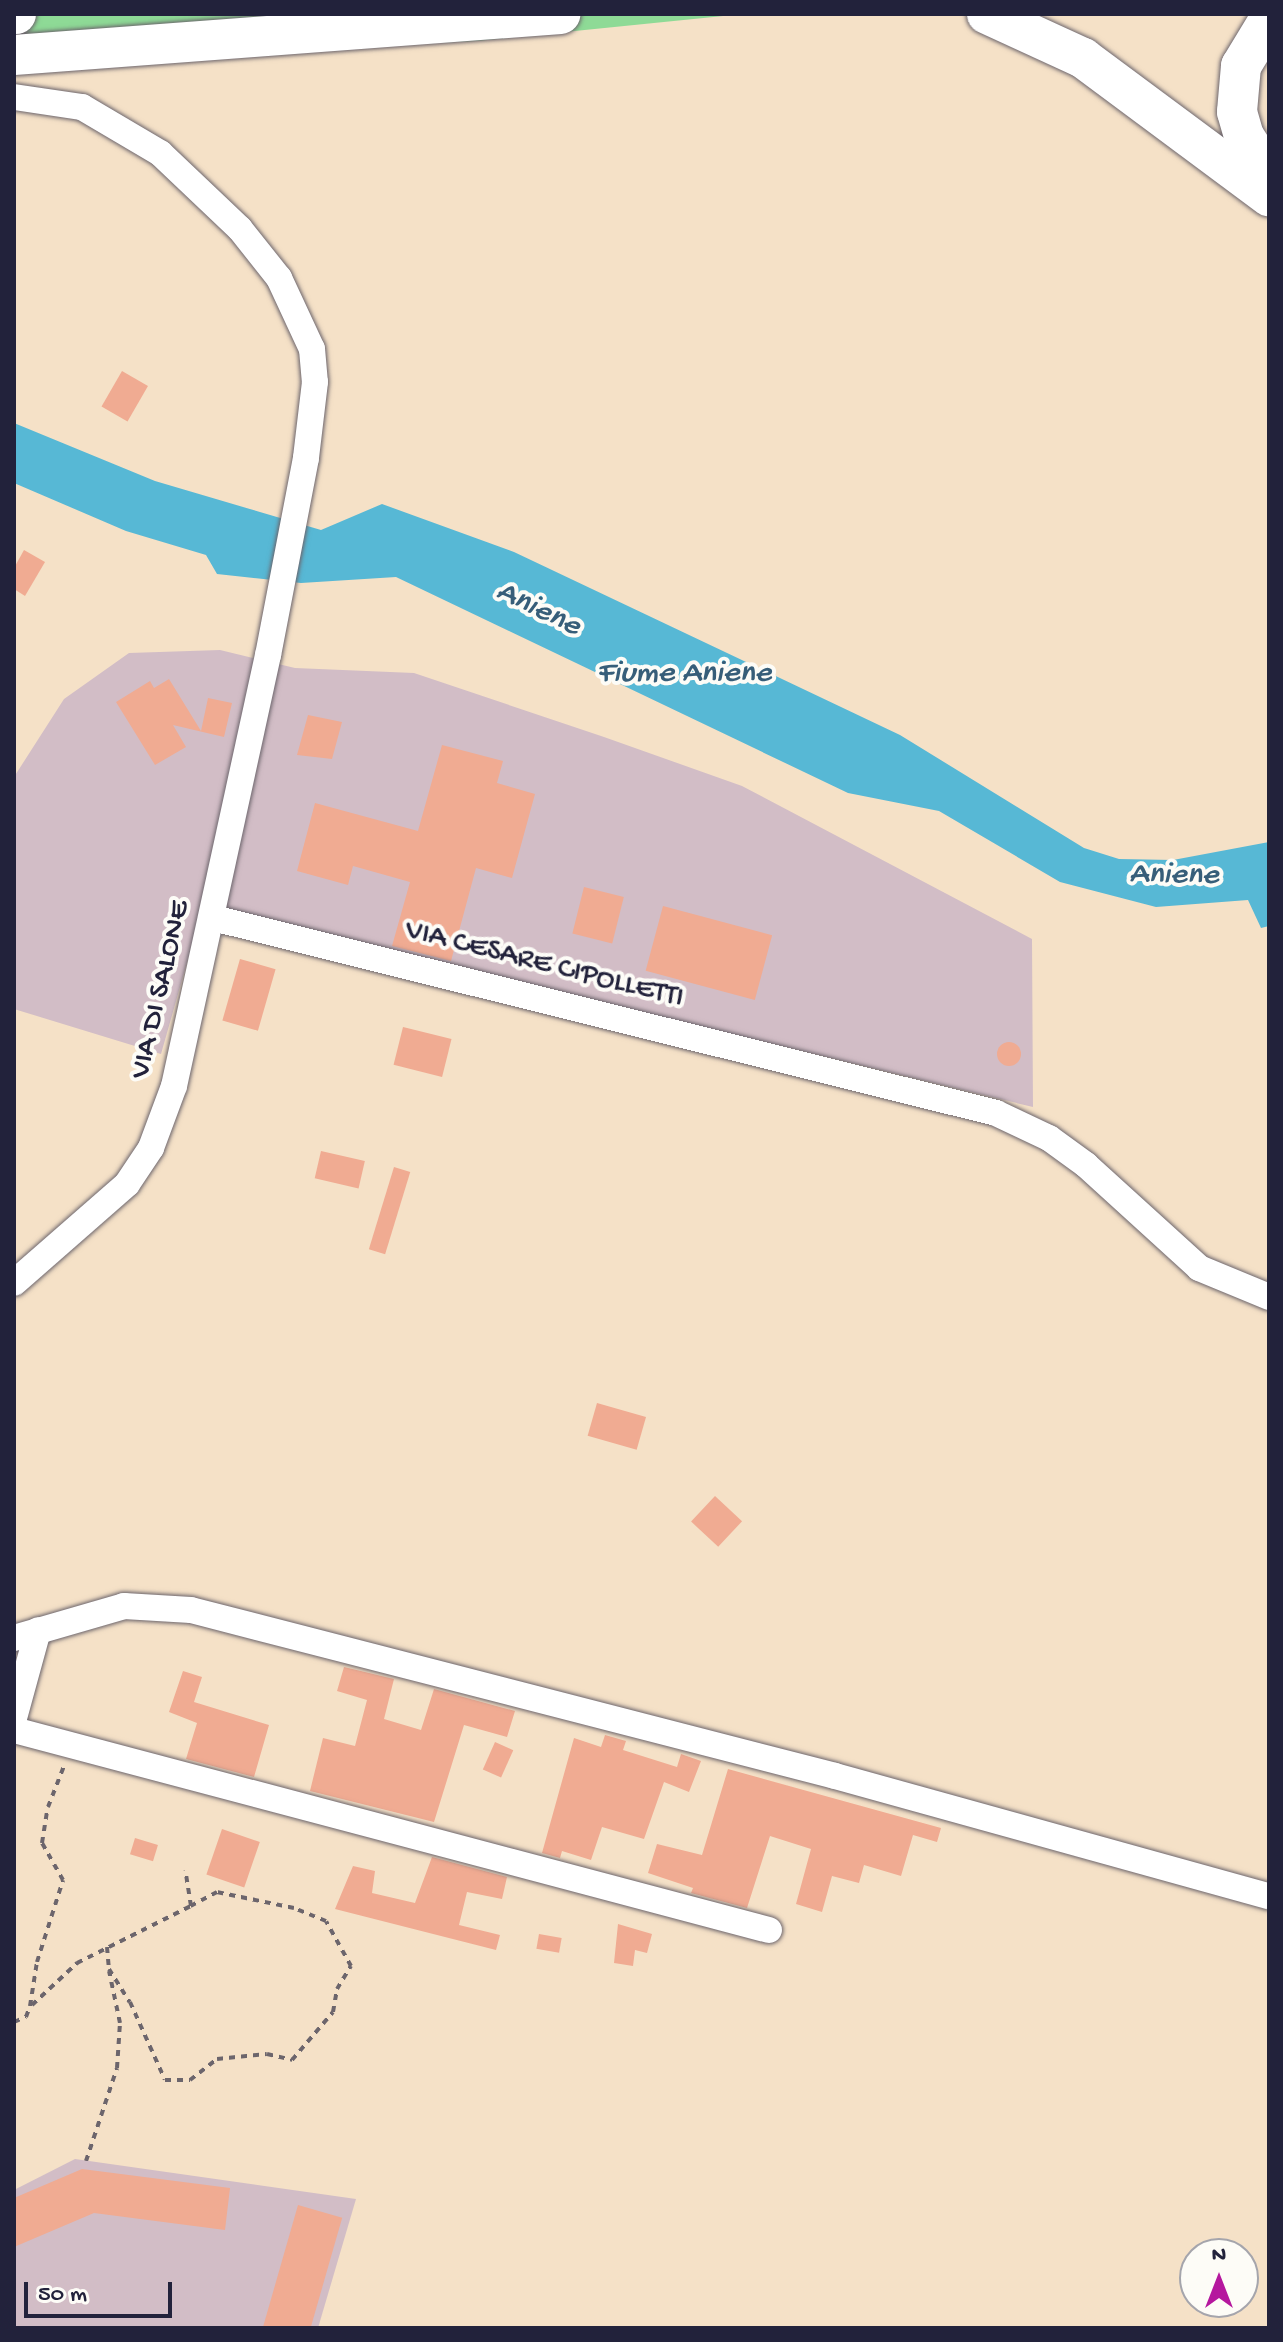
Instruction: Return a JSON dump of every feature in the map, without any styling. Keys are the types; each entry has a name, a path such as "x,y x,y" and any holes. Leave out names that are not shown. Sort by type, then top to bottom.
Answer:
{"highway":[{"path":"14,55 560,14"},
{"path":"987,14 1083,58 1269,196"},
{"path":"1269,20 1241,66 1237,112 1244,136 1269,175"}],"street":[{"name":"VIA DI SALONE","path":"14,97 82,107 123,126 160,153 250,241 279,278 312,349 315,382 306,458 268,655 182,1058 151,1148 111,1201 14,1283"},
{"name":"VIA CESARE CIPOLLETTI","path":"213,918 860,1076 996,1113 1049,1138 1086,1165 1172,1249 1199,1268 1269,1297"},
{"path":"14,1718 26,1634 124,1606 208,1613 1269,1896"},
{"path":"14,1730 769,1930"}],"path":[{"path":"14,2022 26,2017 30,2006 37,1962 63,1880 42,1843 48,1807 73,1745"},
{"path":"185,1870 191,1906"},
{"path":"30,2006 77,1963 217,1892 294,1908 326,1921 351,1966 337,1989 333,2012 292,2060 267,2054 217,2059 190,2080 165,2080 130,2002 109,1969"},
{"path":"86,2161 117,2068 120,2023 107,1947"}],"shaded area":[{"path":"220,650 295,668 414,673 742,786 1032,939 1033,1107 203,906 161,1054 14,1009 14,777 64,699 129,653"},
{"path":"75,2159 356,2199 318,2328 14,2328 14,2190"}],"green space":[{"path":"14,14 743,14 477,41 14,64"}],"water":[{"name":"Fiume Aniene","path":"14,423 155,481 321,530 382,504 514,552 900,735 1084,848 1119,859 1173,860 1269,842 1269,926 1261,928 1248,900 1156,907 1060,882 939,811 848,793 396,577 301,583 217,574 206,555 126,531 14,483"}],"building":[{"path":"122,371 148,386 127,422 102,407"},
{"path":"24,550 45,562 25,596 14,589 14,568"},
{"path":"169,679 201,731 208,698 232,703 224,737 173,725 186,747 155,765 116,702 150,681 154,688"},
{"path":"308,715 342,722 332,759 297,755"},
{"path":"442,745 503,761 497,783 535,794 512,878 476,868 451,961 392,946 410,882 353,866 348,885 297,871 315,803 418,831"},
{"path":"584,887 624,897 612,943 572,934"},
{"path":"663,906 772,935 755,1000 646,971"},
{"path":"240,959 276,969 258,1031 222,1021"},
{"path":"403,1027 452,1039 442,1077 394,1065"},
{"path":"1009,1042 1018,1045 1021,1054 1018,1063 1009,1066 1000,1063 997,1054 1000,1045"},
{"path":"321,1151 365,1161 359,1188 315,1178"},
{"path":"394,1167 410,1172 385,1254 369,1249"},
{"path":"597,1403 646,1417 637,1450 588,1436"},
{"path":"715,1496 742,1521 718,1547 691,1522"},
{"path":"344,1667 394,1679 384,1719 421,1730 434,1689 515,1711 507,1737 464,1725 434,1822 310,1791 323,1738 355,1746 367,1700 337,1691"},
{"path":"183,1671 202,1677 194,1702 269,1725 254,1777 186,1759 197,1723 169,1712"},
{"path":"605,1735 626,1741 623,1750 677,1767 681,1754 701,1761 689,1792 664,1782 644,1839 602,1827 591,1860 562,1851 560,1858 542,1853 574,1738 601,1747"},
{"path":"495,1742 513,1750 501,1778 483,1769"},
{"path":"728,1769 941,1828 937,1842 913,1835 901,1876 864,1865 859,1883 832,1876 822,1912 796,1904 811,1849 770,1836 747,1908 691,1893 693,1888 648,1873 657,1844 702,1855"},
{"path":"222,1829 260,1842 244,1887 206,1874"},
{"path":"135,1838 158,1845 153,1861 130,1854"},
{"path":"432,1857 507,1877 502,1899 467,1892 459,1925 500,1935 496,1950 335,1909 353,1866 375,1871 372,1893 415,1903"},
{"path":"618,1924 652,1934 647,1953 635,1950 633,1966 614,1963"},
{"path":"539,1934 562,1938 559,1953 536,1949"},
{"path":"82,2169 230,2188 225,2230 94,2213 14,2247 14,2198"},
{"path":"298,2205 342,2218 311,2328 263,2328"}],"water label":[{"name":"Aniene","path":"538,610"},
{"name":"Aniene","path":"1174,876"}]}
